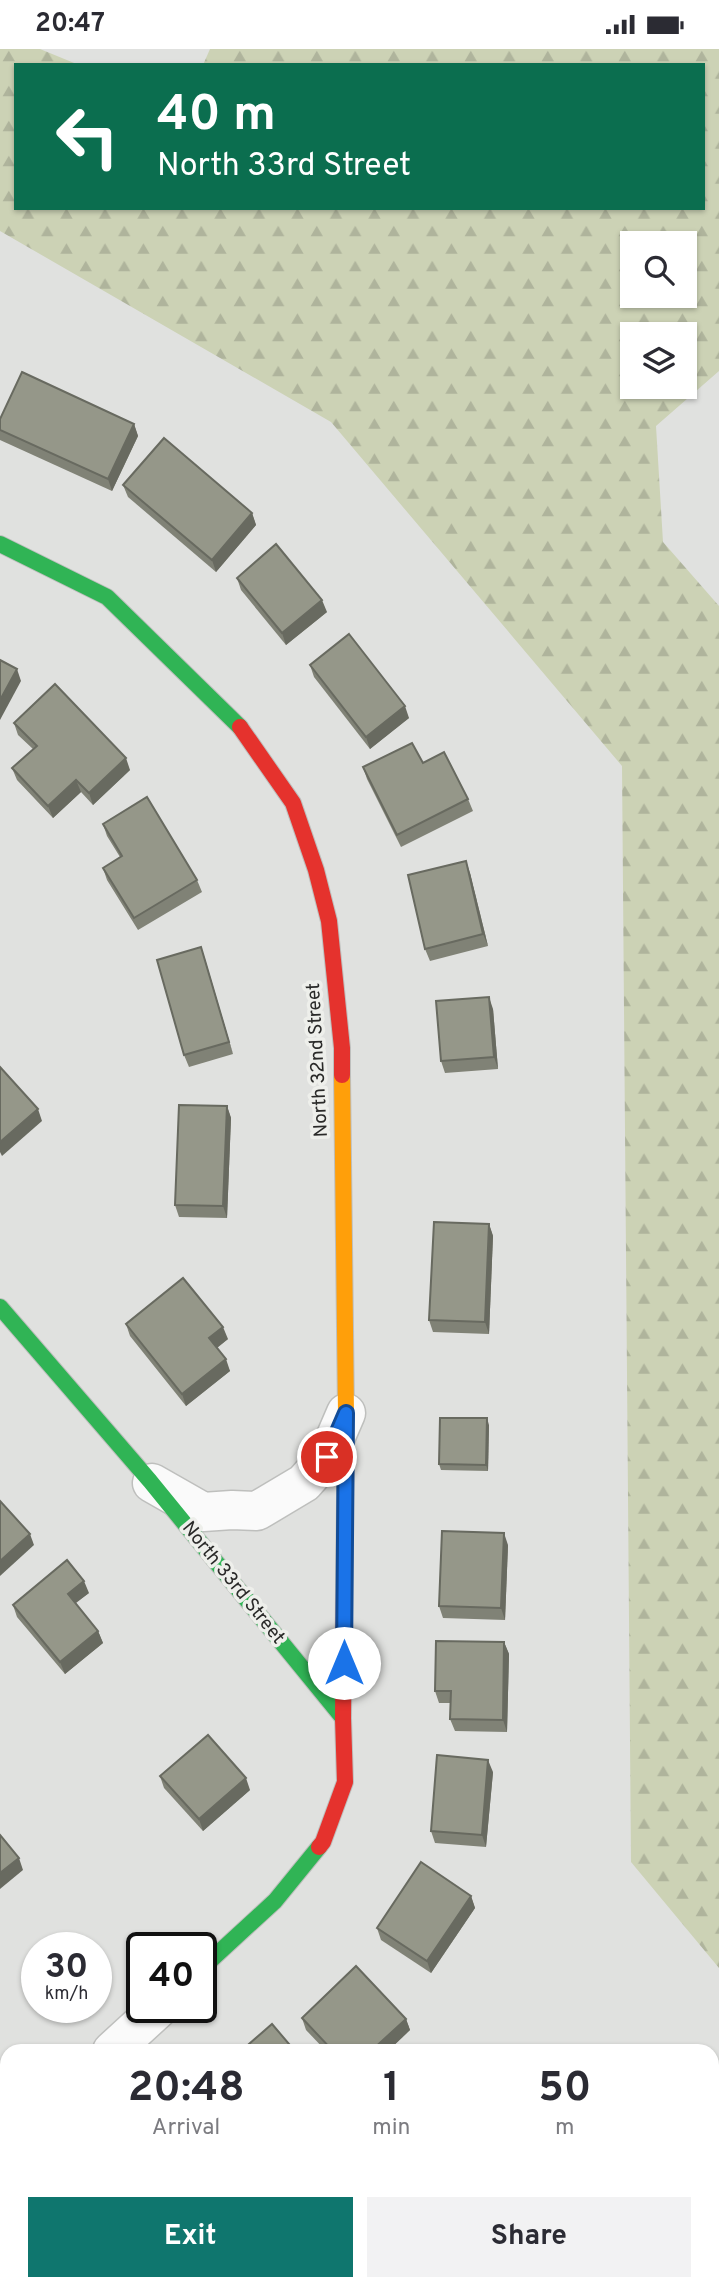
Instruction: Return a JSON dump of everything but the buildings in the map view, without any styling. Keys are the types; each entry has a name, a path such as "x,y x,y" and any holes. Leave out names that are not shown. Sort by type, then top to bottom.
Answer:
{"street":[{"name":"North 32nd Street","path":"0,544 107,597 236,721 293,803 316,870 328,921 342,1048 346,1413 343,1719 345,1782 323,1842 293,1875 275,1901 217,1954"},
{"name":"North 33rd Street","path":"0,1307 150,1481 343,1719"},
{"name":"North 33rd Street","path":"150,1481 203,1512 257,1511 304,1483 327,1457 346,1413"},
{"path":"120,2044 143,2023"}],"green space":[{"path":"0,49 40,49 74,63 14,63 14,210 705,210 705,63 204,63 210,49 719,49 719,371 697,390 697,322 620,322 620,399 687,399 656,426 663,542 719,606 719,1968 631,1862 622,766 331,422 0,231"}],"traffic: fast":[{"path":"0,544 107,597 240,727"},
{"path":"0,1307 150,1481 343,1718"},
{"path":"217,1954 275,1901 319,1847"}],"traffic: slow":[{"path":"342,1075 346,1413 344,1588"}],"traffic: jam":[{"path":"240,727 293,803 316,870 329,921 342,1048 342,1075"},
{"path":"319,1847 345,1782 344,1588"}],"route":[{"path":"327,1457 346,1413 344,1663"}]}
